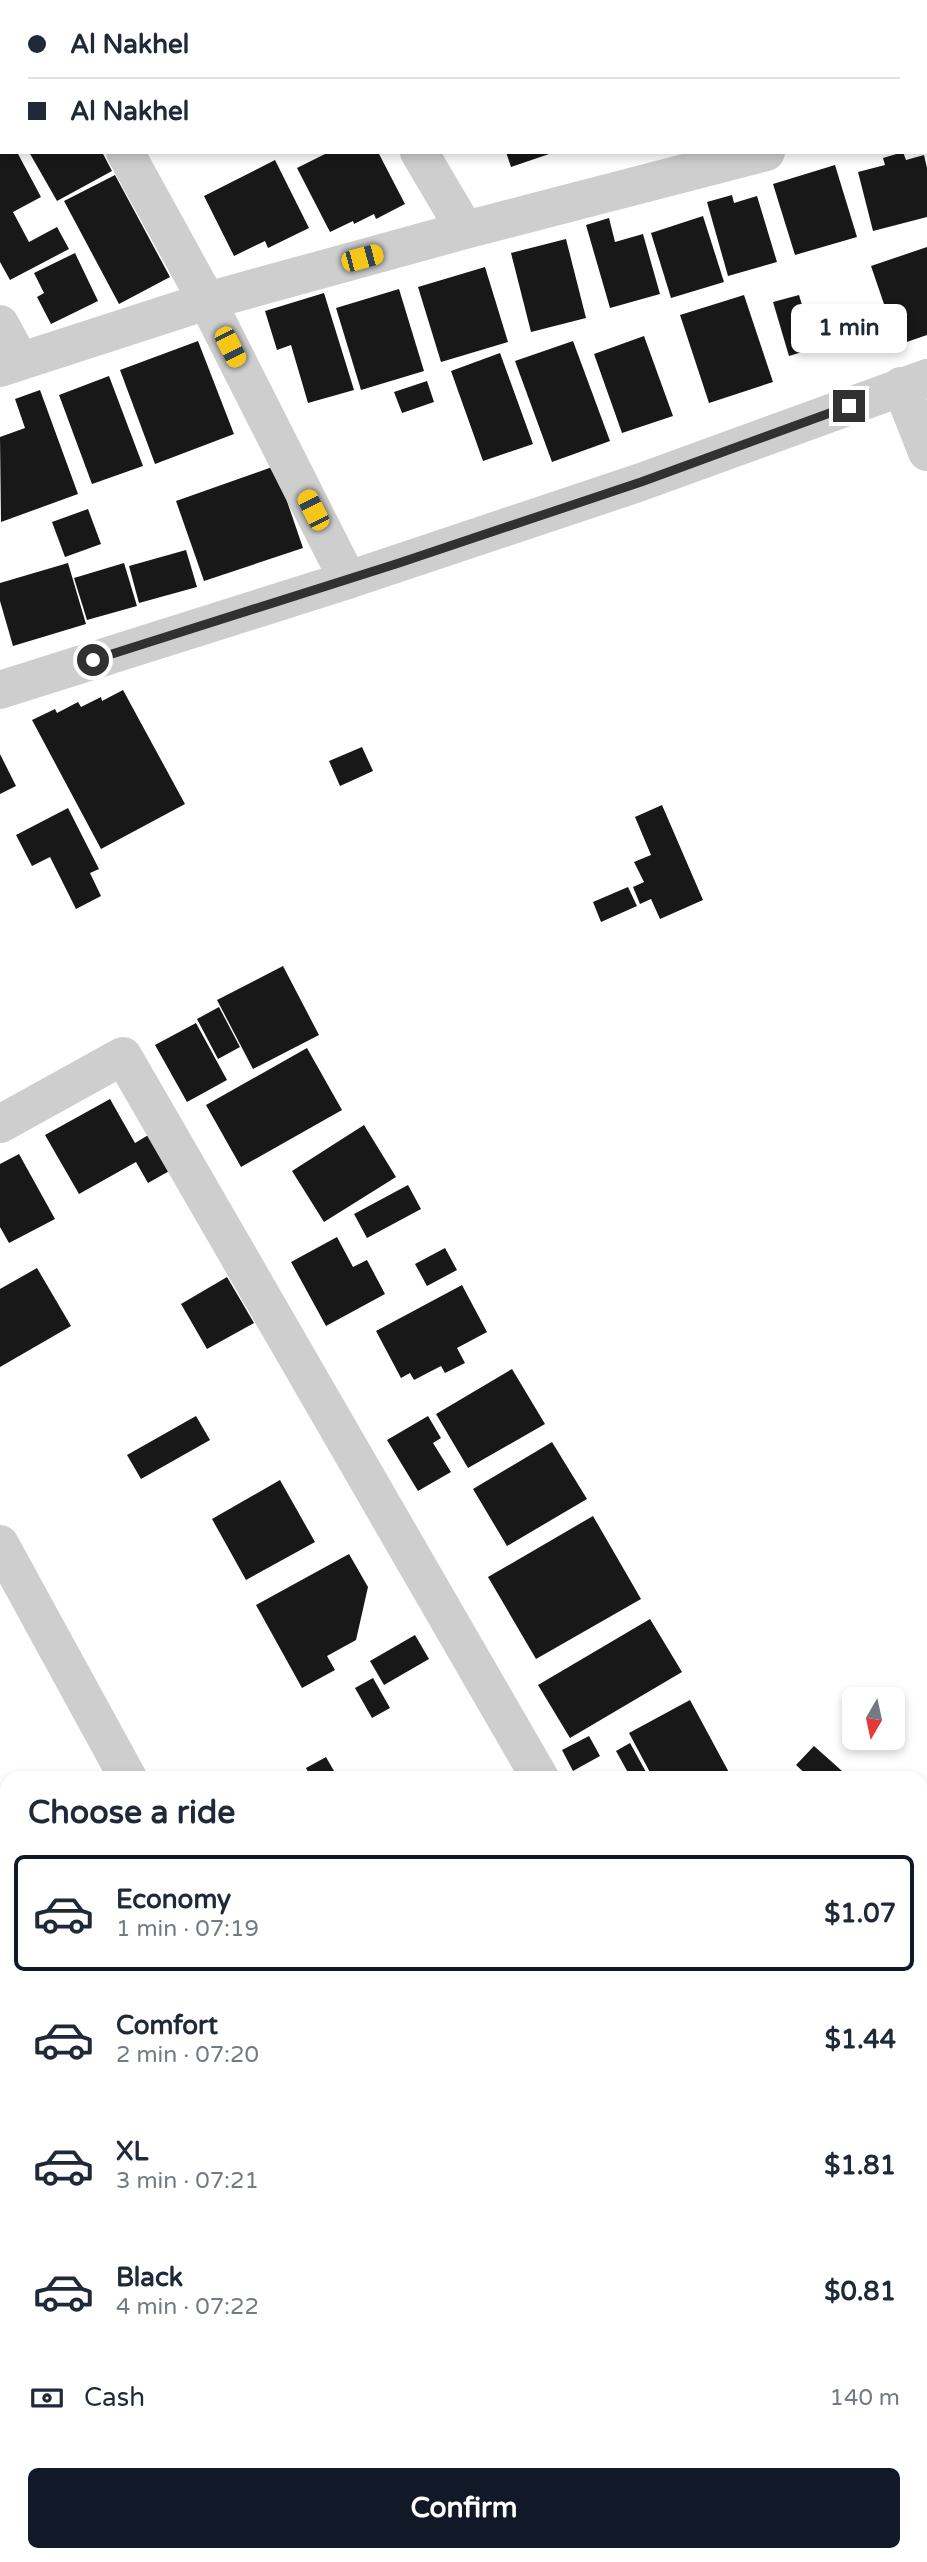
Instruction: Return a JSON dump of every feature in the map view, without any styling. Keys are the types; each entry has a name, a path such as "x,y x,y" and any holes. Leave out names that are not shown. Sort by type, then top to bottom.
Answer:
{"street":[{"path":"126,154 207,301 348,580"},
{"path":"420,154 466,230"},
{"path":"0,324 10,364 207,301 758,154"},
{"path":"0,690 348,580 641,482 914,382 927,452"},
{"path":"0,1124 123,1056 536,1771"},
{"path":"0,1544 124,1771"}],"building":[{"path":"0,154 18,154 41,197 13,212 29,242 57,227 69,249 10,280 0,262"},
{"path":"30,154 103,154 112,171 57,201"},
{"path":"325,154 379,154 405,204 376,219 374,214 330,232 297,168"},
{"path":"507,154 549,154 511,167"},
{"path":"904,154 906,160 924,155 927,168 927,217 873,231 858,172 885,165 883,158"},
{"path":"275,160 309,228 268,248 265,241 234,256 204,196"},
{"path":"835,165 857,237 795,255 773,184"},
{"path":"115,175 170,277 119,304 64,201"},
{"path":"732,195 734,203 757,196 777,262 728,276 707,202"},
{"path":"703,216 724,282 671,298 651,233"},
{"path":"609,218 615,242 643,234 660,294 610,308 586,225"},
{"path":"566,239 586,318 531,332 511,253"},
{"path":"927,247 927,335 898,345 871,266"},
{"path":"75,253 98,301 51,324 37,297 44,293 34,273"},
{"path":"485,267 508,342 441,362 418,287"},
{"path":"399,289 424,371 361,390 336,308"},
{"path":"324,293 354,390 308,403 291,345 277,350 265,311"},
{"path":"744,295 773,382 709,403 680,315"},
{"path":"799,295 815,348 789,356 773,302"},
{"path":"644,336 673,416 622,433 594,354"},
{"path":"198,341 234,434 155,464 120,370"},
{"path":"573,341 610,441 552,462 515,361"},
{"path":"500,353 533,444 483,461 451,371"},
{"path":"109,376 143,466 92,484 59,395"},
{"path":"427,381 434,402 402,413 394,392"},
{"path":"40,390 78,494 1,522 0,437 25,428 15,399"},
{"path":"275,466 303,548 204,581 176,501"},
{"path":"88,509 101,544 65,557 52,522"},
{"path":"186,550 197,587 139,603 129,566"},
{"path":"68,563 86,624 13,646 0,601 0,583"},
{"path":"124,563 137,606 87,620 74,578"},
{"path":"123,690 185,804 101,849 32,720 55,709 57,713 78,702 81,707 101,697 102,701"},
{"path":"362,747 373,771 340,786 329,761"},
{"path":"0,754 16,786 0,794"},
{"path":"662,805 703,900 660,919 651,899 640,904 633,887 644,882 634,862 651,855 635,817"},
{"path":"68,808 99,869 90,873 101,896 76,909 50,857 32,866 16,835"},
{"path":"628,887 637,906 601,922 593,902"},
{"path":"283,966 319,1035 253,1069 217,1000"},
{"path":"219,1007 240,1047 218,1059 197,1019"},
{"path":"196,1023 227,1080 187,1102 155,1045"},
{"path":"307,1048 342,1110 241,1167 206,1105"},
{"path":"110,1099 135,1143 150,1134 171,1170 148,1183 136,1162 79,1194 45,1135"},
{"path":"364,1125 396,1177 324,1222 292,1171"},
{"path":"19,1154 55,1219 9,1243 0,1227 0,1164"},
{"path":"408,1185 421,1209 367,1238 354,1214"},
{"path":"337,1237 353,1267 367,1260 385,1294 326,1326 291,1262"},
{"path":"445,1248 457,1270 427,1286 415,1264"},
{"path":"37,1268 71,1326 0,1367 0,1289"},
{"path":"227,1277 254,1323 207,1349 181,1304"},
{"path":"462,1285 487,1332 457,1348 465,1363 445,1373 441,1366 414,1380 410,1373 401,1378 376,1331"},
{"path":"512,1369 545,1424 468,1468 436,1414"},
{"path":"196,1416 210,1440 141,1479 127,1455"},
{"path":"428,1416 441,1438 433,1443 451,1472 418,1491 387,1440"},
{"path":"552,1442 587,1499 507,1546 473,1489"},
{"path":"280,1480 315,1542 246,1580 212,1519"},
{"path":"593,1516 641,1599 536,1659 488,1577"},
{"path":"349,1554 368,1587 356,1640 327,1656 335,1670 302,1688 256,1605"},
{"path":"650,1619 682,1672 570,1738 538,1685"},
{"path":"415,1635 429,1659 384,1685 370,1661"},
{"path":"373,1678 390,1708 372,1718 355,1688"},
{"path":"690,1700 728,1771 649,1771 629,1733"},
{"path":"589,1736 600,1756 573,1771 562,1750"},
{"path":"630,1743 645,1771 627,1771 616,1751"},
{"path":"814,1746 842,1771 802,1771 796,1765"},
{"path":"326,1757 334,1771 308,1771 306,1768"}],"route":[{"path":"93,660 399,563 641,482 849,406"}]}
